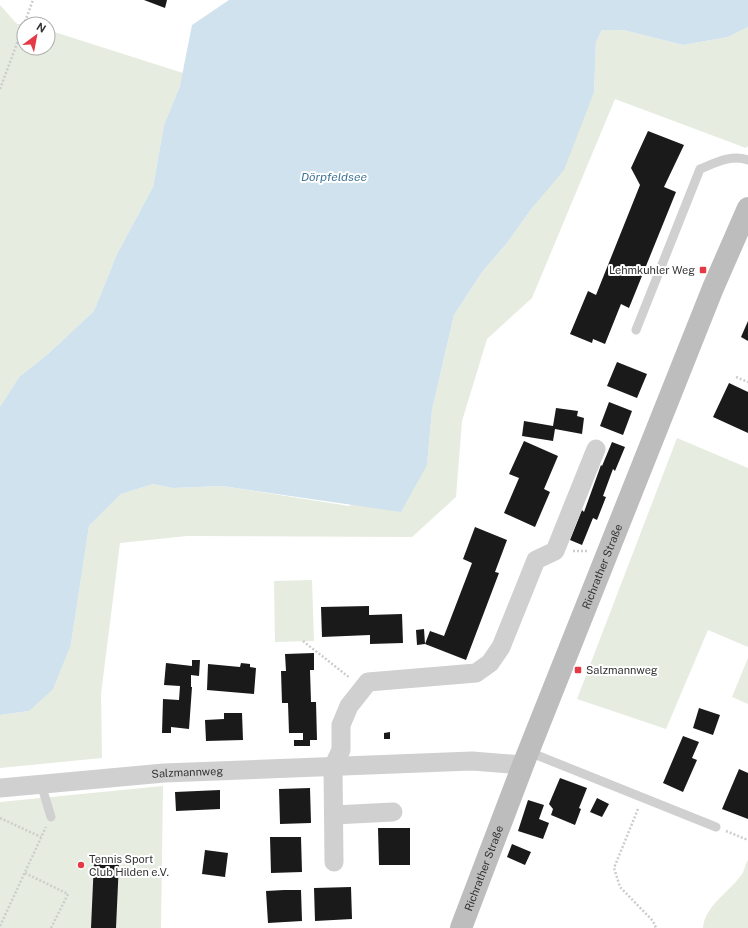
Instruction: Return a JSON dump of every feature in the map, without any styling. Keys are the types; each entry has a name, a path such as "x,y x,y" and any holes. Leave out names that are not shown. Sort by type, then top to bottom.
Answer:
{"main road":[{"name":"Richrather Straße","path":"461,928 526,759 713,288 748,208"}],"street":[{"path":"334,862 333,767 341,750 341,725 349,706 368,682 476,673 490,663 501,647 536,560 555,551 596,449"},
{"name":"Salzmannweg","path":"0,788 164,773 526,759"},
{"path":"334,815 393,812"}],"lane":[{"path":"636,330 700,169 719,161 741,157 748,160"},
{"path":"526,759 642,797 716,827"},
{"path":"41,784 51,817"}],"path":[{"path":"0,89 33,0"},
{"path":"736,377 748,382"},
{"path":"303,641 363,688"},
{"path":"642,797 614,868 620,887 654,921 656,928"},
{"path":"0,926 51,817"},
{"path":"0,818 41,837"},
{"path":"716,827 748,840"},
{"path":"25,873 68,894 51,928"}],"shaded area":[{"path":"0,5 16,23 16,56 56,56 56,33 183,73 180,86 164,125 153,187 117,254 94,311 48,354 19,377 0,407"},
{"path":"748,27 748,146 746,148 615,99 532,298 487,339 462,421 456,497 412,537 187,536 120,543 101,694 102,758 0,768 0,715 29,711 71,644 89,526 121,494 153,484 173,488 222,486 349,506 427,465 432,410 454,315 482,272 507,243 532,208 594,92 596,42 602,30 623,30 683,45 728,37"},
{"path":"677,438 748,468 748,647 708,630 666,729 577,699"},
{"path":"312,580 314,641 275,642 274,581"},
{"path":"748,658 748,704 732,697"},
{"name":"Tennis Sport Club Hilden e.V.","path":"163,786 161,928 0,928 0,802"},
{"path":"748,860 748,928 703,928 708,912 737,881 744,871"}],"water":[{"name":"Dörpfeldsee","path":"229,0 748,0 748,27 728,37 683,45 623,30 602,30 596,42 594,92 564,170 532,208 507,243 482,272 454,315 432,410 427,465 401,512 222,486 173,488 153,484 121,494 89,526 71,644 53,689 29,711 0,715 0,407 19,377 48,354 94,311 117,254 153,187 164,125 180,86 192,25"}],"building":[{"path":"144,0 167,0 165,8"},
{"path":"648,131 684,145 664,187 676,192 629,308 621,304 605,344 593,339 592,343 570,334 588,291 596,295 640,185 631,168"},
{"path":"748,321 748,341 741,337"},
{"path":"617,362 647,374 637,398 607,386"},
{"path":"729,383 748,392 748,433 713,417"},
{"path":"609,402 632,411 623,435 600,426"},
{"path":"556,408 578,411 577,416 584,418 582,434 555,429 553,441 522,436 524,421 553,426"},
{"path":"524,441 558,456 544,489 550,492 535,527 504,513 519,478 509,474"},
{"path":"612,442 625,447 615,471 613,469 603,496 606,497 597,520 593,518 582,545 570,540 582,510 584,512 601,465 602,466"},
{"path":"475,527 507,540 495,572 499,573 466,660 425,644 430,631 444,636 472,563 463,559"},
{"path":"369,606 369,615 402,614 403,643 370,644 370,635 322,637 321,607"},
{"path":"424,629 425,644 417,645 416,630"},
{"path":"314,653 314,670 310,670 311,702 316,702 317,740 310,740 310,746 294,746 294,740 303,740 303,733 289,733 288,703 282,703 281,671 286,671 285,654"},
{"path":"192,660 200,660 199,676 191,675 192,687 189,729 171,727 171,733 162,733 163,699 179,700 180,686 164,685 166,663 192,666"},
{"path":"241,663 250,664 250,667 256,668 254,694 207,690 208,664 240,667"},
{"path":"699,708 720,715 713,735 693,728"},
{"path":"224,713 242,713 243,740 206,741 205,720 224,719"},
{"path":"390,732 390,739 384,739 384,733"},
{"path":"683,736 699,742 692,758 697,760 683,792 663,783"},
{"path":"739,769 748,773 748,819 722,809"},
{"path":"560,778 587,788 579,808 581,809 575,825 551,815 553,809 549,804"},
{"path":"310,788 311,823 280,824 279,789"},
{"path":"220,790 220,809 176,811 175,792"},
{"path":"597,798 609,804 602,817 590,812"},
{"path":"528,800 544,805 539,819 549,823 543,839 518,831"},
{"path":"378,828 410,828 410,865 379,865"},
{"path":"270,837 301,837 302,872 271,873"},
{"path":"512,844 531,852 525,865 507,857"},
{"path":"205,850 228,853 225,877 202,874"},
{"path":"94,861 119,862 116,928 91,928"},
{"path":"351,887 352,919 315,921 314,888"},
{"path":"301,890 302,921 268,923 266,891"}],"place":[{"name":"Lehmkuhler Weg","path":"703,270"},
{"name":"Salzmannweg","path":"578,670"},
{"name":"Tennis Sport Club Hilden e.V.","path":"81,865"}]}
